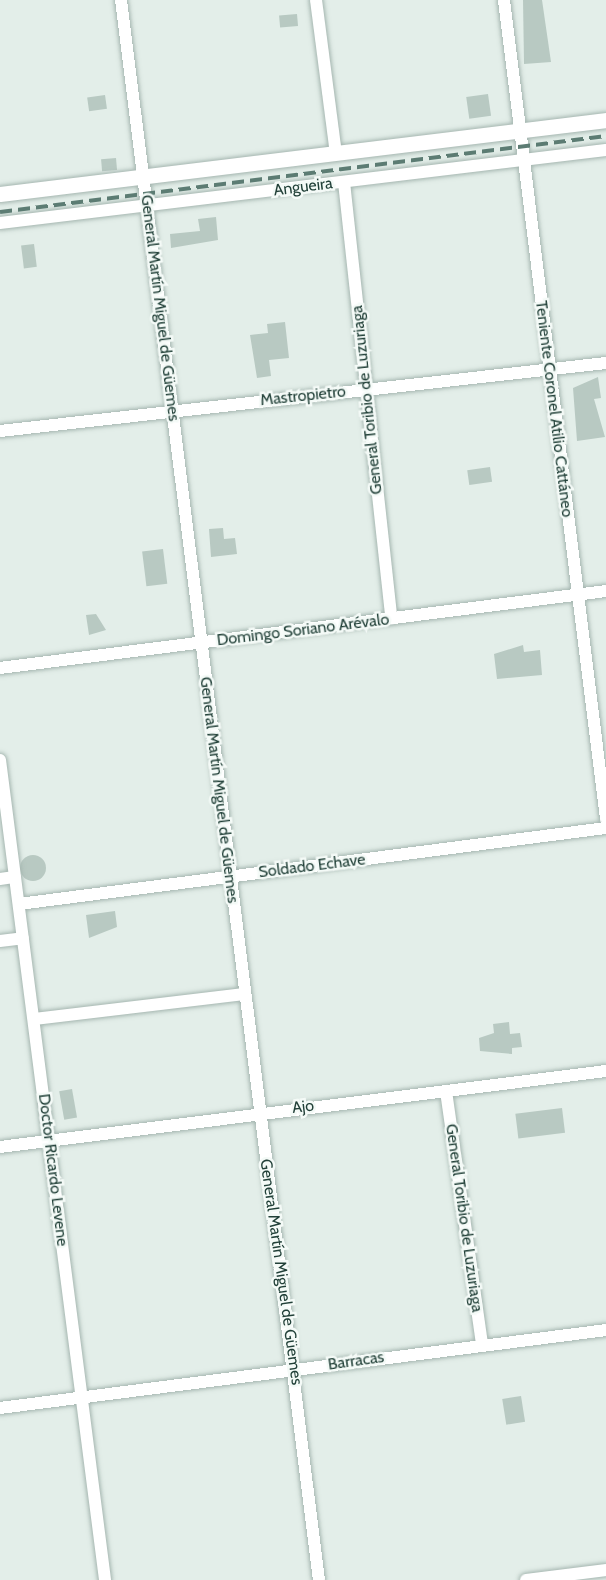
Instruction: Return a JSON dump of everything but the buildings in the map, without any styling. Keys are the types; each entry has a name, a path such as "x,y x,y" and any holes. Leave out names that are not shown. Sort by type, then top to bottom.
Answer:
{"street":[{"name":"General Martín Miguel de Güemes","path":"121,0 319,1580"},
{"path":"316,0 336,153"},
{"name":"Teniente Coronel Atilio Cattáneo","path":"504,0 606,819"},
{"name":"Angueira","path":"0,194 606,120"},
{"name":"Angueira","path":"0,224 606,150"},
{"name":"General Toribio de Luzuriaga","path":"344,182 391,618"},
{"name":"Mastropietro","path":"0,431 606,363"},
{"name":"Domingo Soriano Arévalo","path":"0,668 606,591"},
{"name":"Doctor Ricardo Levene","path":"0,760 105,1580"},
{"name":"Soldado Echave","path":"19,904 606,828"},
{"path":"0,879 15,877"},
{"path":"0,941 23,938"},
{"path":"34,1019 245,994"},
{"name":"Ajo","path":"0,1148 259,1112 606,1071"},
{"name":"General Toribio de Luzuriaga","path":"446,1091 482,1344"},
{"name":"Barracas","path":"0,1408 482,1344 606,1330"},
{"path":"526,1580 606,1570"}],"railway":[{"path":"0,212 606,136"}]}
